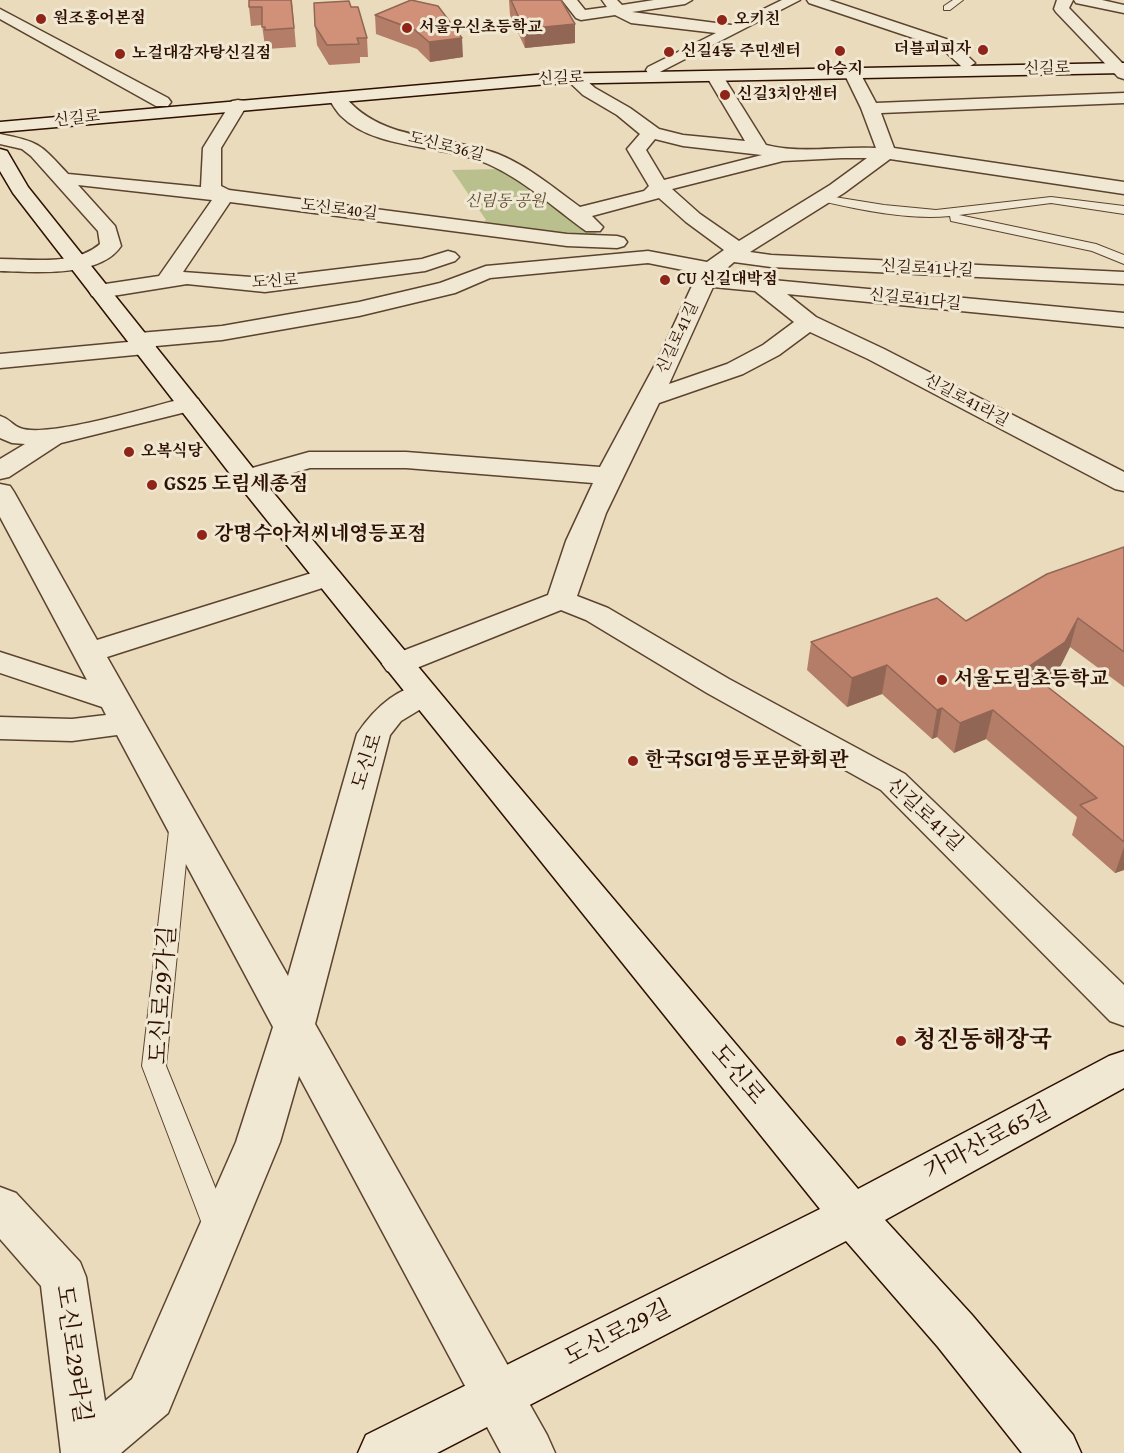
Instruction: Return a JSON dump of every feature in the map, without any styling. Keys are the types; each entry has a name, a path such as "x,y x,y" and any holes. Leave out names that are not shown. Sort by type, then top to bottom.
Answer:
{"street":[{"path":"569,0 581,15 613,4 685,0"},
{"path":"760,0 787,3"},
{"path":"814,0 946,45 967,63"},
{"path":"1066,0 1060,9 1120,66"},
{"path":"1082,0 1124,9"},
{"path":"654,70 787,3"},
{"path":"613,4 631,18 733,30"},
{"path":"0,13 162,102"},
{"name":"신길로","path":"0,115 528,74 967,63 1120,66"},
{"name":"신길로","path":"0,127 573,78 1120,66"},
{"path":"852,73 870,108 887,153"},
{"path":"715,76 758,147"},
{"path":"573,78 582,89 621,110 651,133 693,142 758,147 783,155 825,182"},
{"name":"도신로36길","path":"336,97 352,118 375,130 477,153 509,167 543,187 590,226 617,242 675,272 706,275"},
{"path":"870,108 1124,98"},
{"path":"166,281 225,196 211,189 212,148 238,105"},
{"path":"651,133 636,150 672,203 706,275 825,182 887,153"},
{"path":"0,139 28,145 38,152 97,215 110,234 111,246 106,252 78,262 7,265 0,245"},
{"path":"577,214 651,195 659,187 783,155 843,152 887,153 1124,188"},
{"name":"도신로","path":"0,155 20,189 398,664 852,1215 955,1331 1055,1453"},
{"name":"도신로40길","path":"62,180 76,178 567,240 617,242"},
{"name":"도신로36길","path":"396,217 413,242 486,272"},
{"name":"도신로","path":"100,291 187,278 265,285 425,265 448,257"},
{"name":"도신로36길","path":"0,361 222,333 359,309 447,288 486,272 648,257 706,275"},
{"name":"신길로41나길","path":"706,275 771,261 1124,278"},
{"name":"신길로41다길","path":"706,275 761,285 1124,320"},
{"name":"신길로41길","path":"706,275 609,476 570,567 561,600 597,614 728,692 893,782 1124,1010"},
{"name":"신길로41라길","path":"761,285 808,322 876,354 1124,483"},
{"path":"648,399 735,369 771,350 808,322"},
{"path":"0,424 12,435 52,438 189,404"},
{"path":"0,471 52,438"},
{"path":"248,478 309,460 406,460 609,476"},
{"path":"0,492 529,1453"},
{"path":"88,653 328,577"},
{"path":"398,664 561,600"},
{"path":"0,662 121,711"},
{"name":"도신로","path":"294,1025 374,734 389,714 423,694"},
{"path":"0,728 72,730 121,711"},
{"path":"87,1451 150,1396 258,1142 294,1025"},
{"name":"가마산로65길","path":"852,1215 1124,1068"},
{"name":"도신로29라길","path":"0,1207 63,1277 87,1451"},
{"name":"도신로29길","path":"384,1453 852,1215"}],"lane":[{"path":"947,8 959,0"},
{"path":"825,182 884,209 936,214 1096,248 1124,260"},
{"path":"936,214 1051,200 1124,210"},
{"name":"도신로29가길","path":"180,820 154,1066 219,1232"}],"green space":[{"name":"신림동 공원","path":"502,169 605,239 480,226 486,220 452,170"}],"building":[{"path":"249,0 291,0 294,28 265,30 265,27 262,27 262,7 249,7"},
{"path":"411,0 438,6 462,38 429,42 415,30 375,15"},
{"path":"511,0 561,0 575,24 524,29"},
{"path":"349,1 351,7 358,7 367,38 357,38 359,44 327,45 315,26 314,3"},
{"path":"1124,547 1124,652 1078,618 1065,642 1025,669 1124,747 1124,842 1080,805 1097,798 993,710 960,723 942,708 937,710 887,665 852,678 811,642 937,598 966,621 1047,574"}],"place":[{"name":"원조홍어본점","path":"41,19"},
{"name":"오키친","path":"722,20"},
{"name":"서울우신초등학교","path":"407,28"},
{"name":"더블피피자","path":"983,50"},
{"name":"아승지","path":"840,51"},
{"name":"신길4동 주민센터","path":"669,52"},
{"name":"노걸대감자탕신길점","path":"120,54"},
{"name":"신길3치안센터","path":"725,95"},
{"name":"CU 신길대박점","path":"665,280"},
{"name":"오복식당","path":"129,452"},
{"name":"GS25 도림세종점","path":"152,485"},
{"name":"강명수아저씨네영등포점","path":"202,535"},
{"name":"서울도림초등학교","path":"942,680"},
{"name":"한국SGI영등포문화회관","path":"633,761"},
{"name":"청진동해장국","path":"901,1041"}]}
